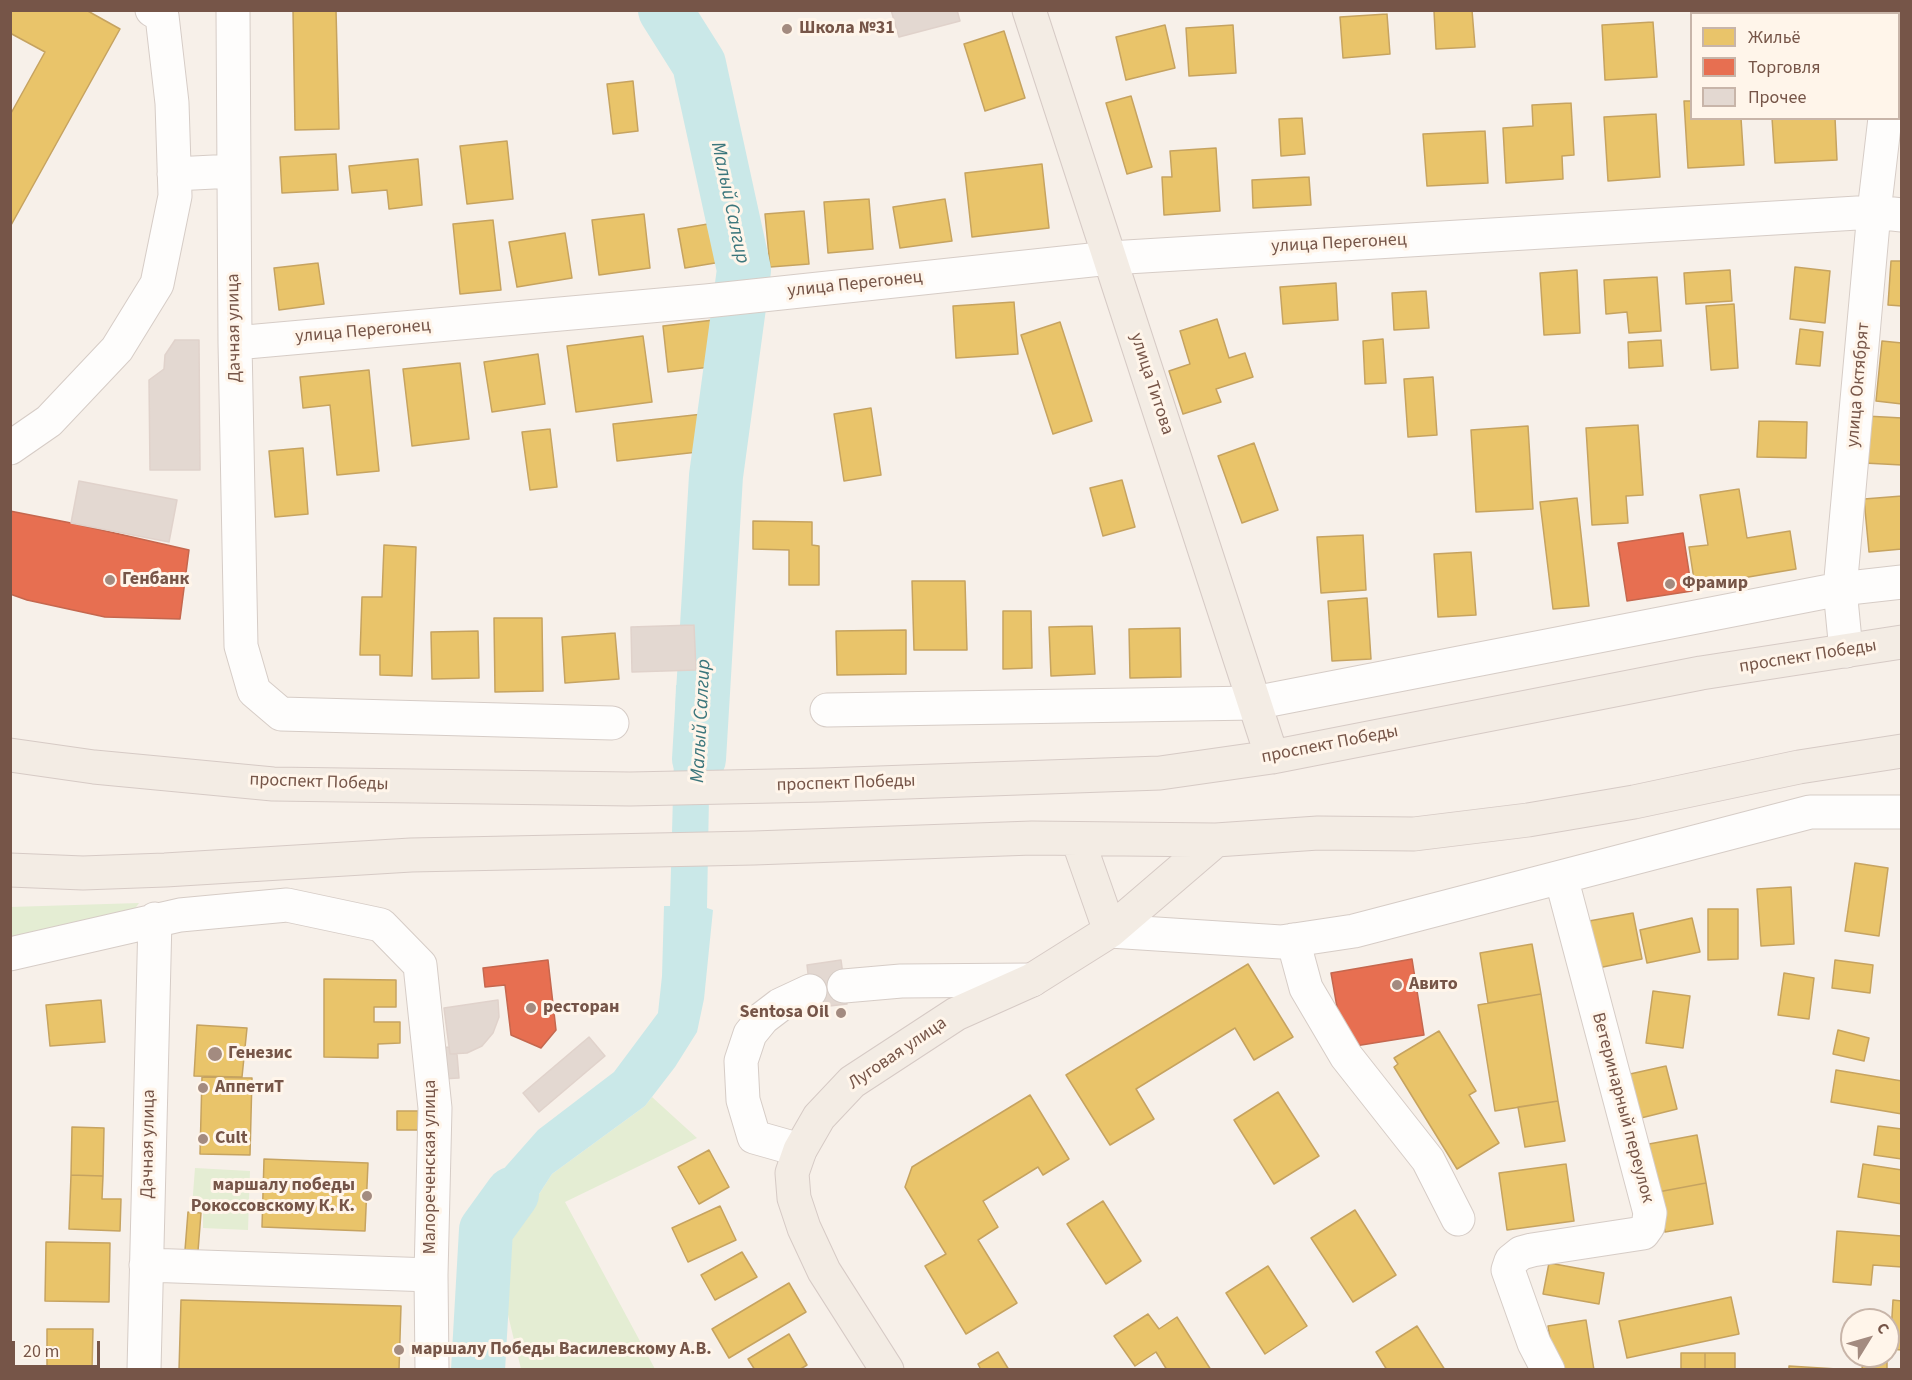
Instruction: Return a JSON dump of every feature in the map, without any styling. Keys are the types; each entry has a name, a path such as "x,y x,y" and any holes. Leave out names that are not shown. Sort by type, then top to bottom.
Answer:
{"main road":[{"name":"улица Титова","path":"1029,10 1272,757"},
{"name":"проспект Победы","path":"10,755 94,767 273,784 630,789 1160,773 1272,757 1701,673 1902,642"},
{"path":"10,870 83,873 411,855 754,848 1032,838 1216,840 1318,833 1414,834 1528,820 1634,802 1799,767 1902,751"},
{"path":"1078,840 1110,931"},
{"name":"Луговая улица","path":"887,1370 824,1271 804,1228 794,1198 792,1173 800,1150 819,1117 852,1082 956,1014 1032,980 1110,931 1216,840"}],"street":[{"name":"Дачная улица","path":"233,10 240,646 255,691 281,714 612,723"},
{"path":"10,448 50,421 117,349 157,284 175,196 172,103 158,12"},
{"name":"улица Октябрят","path":"1846,651 1840,589 1888,213 1885,120"},
{"path":"174,174 234,171"},
{"name":"улица Перегонец","path":"235,344 706,301 1110,258 1888,213"},
{"path":"827,710 1254,702 1840,589 1902,582"},
{"path":"1110,931 1281,942 1354,931 1810,812 1902,812"},
{"name":"Ветеринарный переулок","path":"1548,1370 1534,1343 1508,1270 1511,1261 1521,1253 1532,1250 1643,1233 1648,1226 1650,1213 1561,877"},
{"name":"Малореченская улица","path":"155,920 180,915 287,905 381,925 420,965 435,1108 431,1275 432,1370"},
{"name":"Дачная улица","path":"144,1370 155,920"},
{"path":"10,954 155,920"},
{"path":"1293,940 1306,988 1346,1056 1428,1160 1458,1219"},
{"path":"844,986 901,981 1032,980"},
{"path":"800,1150 754,1137 743,1100 741,1061 750,1034 763,1018 780,1005 810,991"},
{"path":"146,1265 431,1275"}],"green space":[{"path":"139,903 127,920 11,948 10,907"},
{"path":"652,1097 697,1138 565,1202 655,1369 521,1369 496,1265 503,1250 552,1174 645,1106"},
{"path":"195,1168 250,1171 248,1230 203,1228 203,1208 192,1207"}],"water":[{"path":"711,684 707,908 713,910 704,999 697,1032 675,1067 645,1106 552,1174 503,1250 496,1265 458,1253 468,1236 478,1203 500,1173 538,1130 614,1072 658,1013 662,976 664,906 670,906 676,685"}],"building: Жильё":[{"path":"10,10 86,10 120,29 10,227 10,115 45,52 10,33"},
{"path":"293,10 336,10 339,129 295,130"},
{"path":"1472,10 1475,47 1436,49 1434,11"},
{"path":"1387,14 1390,54 1343,58 1340,17"},
{"path":"1653,22 1657,77 1605,80 1602,25"},
{"path":"1165,25 1175,68 1126,80 1116,37"},
{"path":"1233,25 1236,73 1189,76 1186,28"},
{"path":"1004,31 1025,98 985,111 964,44"},
{"path":"633,81 638,131 613,134 607,84"},
{"path":"1131,96 1152,167 1127,174 1106,103"},
{"path":"1684,101 1690,101 1690,120 1741,120 1744,165 1688,168"},
{"path":"1571,103 1574,155 1562,156 1563,179 1506,183 1503,128 1533,126 1532,105"},
{"path":"1656,114 1660,177 1608,181 1604,117"},
{"path":"1302,118 1305,154 1281,156 1279,119"},
{"path":"1772,120 1835,120 1837,160 1775,163"},
{"path":"1485,131 1488,183 1427,186 1423,134"},
{"path":"507,141 513,199 467,204 460,146"},
{"path":"1216,148 1220,211 1164,215 1162,177 1172,177 1170,151"},
{"path":"336,154 338,190 282,193 280,157"},
{"path":"418,159 422,205 389,209 387,190 352,193 349,166"},
{"path":"1042,164 1049,228 972,237 965,173"},
{"path":"1309,177 1311,205 1253,208 1252,180"},
{"path":"869,199 873,249 828,253 824,202"},
{"path":"945,199 952,241 900,248 893,207"},
{"path":"804,211 809,264 770,267 765,214"},
{"path":"644,214 650,268 599,275 592,220"},
{"path":"493,220 501,290 460,294 453,224"},
{"path":"726,221 733,260 685,268 678,229"},
{"path":"565,233 572,278 517,287 509,242"},
{"path":"1891,261 1902,261 1902,306 1888,305"},
{"path":"318,263 324,304 279,310 274,268"},
{"path":"1795,267 1830,271 1825,323 1790,319"},
{"path":"1577,270 1580,333 1544,335 1540,273"},
{"path":"1730,270 1732,301 1686,304 1684,273"},
{"path":"1657,277 1661,331 1629,333 1627,312 1606,314 1604,280"},
{"path":"1336,283 1338,320 1283,324 1280,287"},
{"path":"1426,291 1429,328 1394,330 1392,293"},
{"path":"1014,302 1018,354 956,358 953,306"},
{"path":"1734,304 1738,368 1711,370 1706,306"},
{"path":"722,319 727,365 668,372 663,326"},
{"path":"1217,319 1229,358 1245,353 1253,377 1216,389 1221,402 1183,414 1169,371 1190,364 1180,331"},
{"path":"1060,322 1092,421 1053,434 1021,335"},
{"path":"1800,329 1823,332 1820,366 1796,364"},
{"path":"643,336 652,402 576,412 567,346"},
{"path":"1383,339 1386,383 1365,384 1363,341"},
{"path":"1661,340 1663,366 1629,368 1628,342"},
{"path":"1882,341 1902,343 1902,404 1876,401"},
{"path":"538,354 545,404 492,412 484,362"},
{"path":"460,363 469,439 412,446 403,369"},
{"path":"369,370 379,471 337,475 330,405 303,408 300,377"},
{"path":"1433,377 1437,435 1408,437 1404,379"},
{"path":"871,408 881,475 844,481 834,414"},
{"path":"703,414 707,451 617,461 613,424"},
{"path":"1866,416 1902,418 1902,465 1864,463"},
{"path":"1759,421 1807,422 1806,458 1757,457"},
{"path":"1638,425 1643,495 1626,496 1628,523 1592,525 1586,428"},
{"path":"1528,426 1533,509 1476,512 1471,430"},
{"path":"550,429 557,487 530,490 522,432"},
{"path":"1254,443 1278,510 1242,523 1218,456"},
{"path":"303,448 308,514 275,517 269,451"},
{"path":"1122,480 1135,527 1103,536 1090,488"},
{"path":"1739,489 1747,538 1790,531 1796,569 1695,586 1689,547 1708,545 1700,495"},
{"path":"1902,496 1902,549 1869,552 1864,499"},
{"path":"1577,498 1589,606 1553,609 1540,502"},
{"path":"753,521 812,522 812,545 819,546 819,585 789,585 789,550 753,549"},
{"path":"1363,535 1366,590 1321,593 1317,537"},
{"path":"384,545 416,547 412,676 380,675 380,655 360,655 362,597 382,597"},
{"path":"1471,552 1476,615 1438,617 1434,554"},
{"path":"912,581 965,581 967,650 914,650"},
{"path":"1367,598 1371,659 1332,661 1328,601"},
{"path":"1003,611 1031,611 1032,668 1003,669"},
{"path":"494,618 542,618 543,691 495,692"},
{"path":"1092,626 1095,674 1051,676 1049,627"},
{"path":"1180,628 1181,677 1130,678 1129,629"},
{"path":"906,630 906,674 837,675 836,631"},
{"path":"478,631 479,678 432,679 431,632"},
{"path":"615,633 619,679 565,683 562,637"},
{"path":"1855,863 1888,868 1879,936 1845,931"},
{"path":"1791,887 1794,944 1761,946 1757,889"},
{"path":"1708,909 1738,909 1738,959 1708,960"},
{"path":"1633,913 1642,959 1598,968 1589,921"},
{"path":"1692,918 1700,952 1647,963 1640,930"},
{"path":"1532,944 1541,994 1488,1003 1480,953"},
{"path":"1835,960 1873,965 1870,993 1832,988"},
{"path":"1248,964 1293,1037 1254,1060 1235,1028 1136,1089 1154,1119 1110,1145 1066,1075"},
{"path":"1784,973 1814,978 1809,1019 1778,1015"},
{"path":"324,979 396,980 396,1007 374,1007 374,1022 400,1022 400,1043 378,1044 378,1058 324,1057"},
{"path":"1653,991 1690,996 1683,1048 1646,1043"},
{"path":"1541,994 1558,1101 1495,1111 1478,1005"},
{"path":"101,1000 105,1042 50,1046 46,1005"},
{"path":"197,1025 247,1028 242,1077 194,1076"},
{"path":"1838,1030 1869,1038 1864,1061 1833,1054"},
{"path":"1439,1031 1476,1091 1469,1095 1499,1143 1457,1169 1394,1067 1398,1064 1394,1058"},
{"path":"1666,1066 1677,1109 1641,1118 1630,1074"},
{"path":"1836,1070 1902,1081 1902,1114 1831,1102"},
{"path":"202,1077 252,1078 250,1155 200,1154"},
{"path":"1278,1092 1319,1156 1274,1184 1234,1120"},
{"path":"1030,1095 1069,1159 1043,1175 1038,1167 983,1201 998,1227 978,1240 1017,1303 966,1334 925,1266 946,1254 905,1187 912,1167"},
{"path":"1558,1101 1565,1141 1525,1147 1518,1107"},
{"path":"397,1111 418,1111 419,1130 397,1130"},
{"path":"1878,1126 1902,1129 1902,1159 1874,1155"},
{"path":"72,1127 104,1128 103,1176 71,1175"},
{"path":"1697,1135 1706,1183 1658,1192 1649,1144"},
{"path":"709,1150 729,1187 699,1204 678,1167"},
{"path":"264,1159 368,1163 365,1231 262,1227"},
{"path":"1566,1164 1574,1221 1507,1230 1499,1173"},
{"path":"1863,1164 1902,1170 1902,1204 1858,1197"},
{"path":"71,1175 103,1176 102,1199 121,1199 120,1231 69,1229"},
{"path":"1706,1183 1713,1224 1665,1232 1658,1192"},
{"path":"1103,1201 1141,1261 1106,1284 1067,1224"},
{"path":"720,1206 736,1240 688,1262 672,1228"},
{"path":"1355,1210 1396,1275 1353,1302 1311,1238"},
{"path":"188,1212 201,1213 198,1251 185,1250"},
{"path":"1837,1231 1902,1236 1902,1267 1873,1265 1871,1285 1833,1282"},
{"path":"46,1242 110,1243 109,1302 45,1301"},
{"path":"742,1252 757,1277 715,1300 701,1275"},
{"path":"1549,1263 1604,1273 1599,1304 1543,1294"},
{"path":"1268,1266 1307,1326 1265,1354 1226,1293"},
{"path":"789,1283 806,1312 729,1358 712,1329"},
{"path":"1731,1297 1739,1334 1627,1358 1619,1321"},
{"path":"181,1300 401,1306 399,1370 179,1370"},
{"path":"1893,1300 1902,1301 1902,1350 1900,1350 1900,1308 1893,1308"},
{"path":"1148,1314 1159,1329 1177,1317 1211,1370 1167,1370 1156,1352 1135,1366 1114,1336"},
{"path":"1586,1320 1594,1370 1555,1370 1548,1326"},
{"path":"1417,1326 1445,1370 1387,1370 1376,1352"},
{"path":"47,1329 93,1329 92,1370 47,1369"},
{"path":"789,1334 807,1365 799,1370 755,1370 748,1359"},
{"path":"998,1352 1009,1370 981,1370 978,1364"},
{"path":"1681,1353 1705,1353 1705,1370 1681,1370"},
{"path":"1705,1353 1735,1353 1735,1370 1705,1370"},
{"path":"1789,1366 1837,1369 1789,1370"},
{"path":"1862,1368 1887,1368 1887,1370 1862,1370"}],"building: Торговля":[{"path":"10,511 189,550 180,619 105,617 27,600 10,594"},
{"path":"1683,533 1692,591 1627,601 1618,543"},
{"path":"1412,959 1424,1035 1355,1046 1340,1024 1331,973"},
{"name":"ресторан","path":"548,960 556,1030 541,1048 511,1035 505,985 485,987 483,968"}],"building: Прочее":[{"path":"891,10 957,10 960,21 899,37"},
{"path":"175,340 199,340 200,470 150,470 149,380 164,369 165,355"},
{"path":"79,481 177,500 169,542 71,523"},
{"path":"694,625 696,670 632,672 631,627"},
{"path":"841,960 847,1004 812,1008 807,965"},
{"path":"498,1000 499,1017 493,1033 482,1046 467,1053 450,1054 444,1008"},
{"path":"589,1037 605,1056 539,1112 523,1093"},
{"path":"449,1047 450,1054 457,1054 459,1078 441,1079 439,1048"}],"waterway":[{"name":"Малый Салгир","path":"665,10 699,64 744,270 716,476 699,759"},
{"name":"Малый Салгир","path":"478,1370 486,1230 512,1194"}],"place":[{"name":"Школа №31","path":"787,29"},
{"name":"Генбанк","path":"110,580"},
{"name":"Фрамир","path":"1670,584"},
{"name":"Авито","path":"1397,985"},
{"name":"ресторан","path":"531,1008"},
{"name":"Sentosa Oil","path":"841,1013"},
{"name":"Генезис","path":"215,1054"},
{"name":"АппетиТ","path":"203,1088"},
{"name":"Cult","path":"203,1139"},
{"name":"маршалу победы Рокоссовскому К. К.","path":"367,1196"},
{"name":"маршалу Победы Василевскому А.В.","path":"399,1350"}]}
